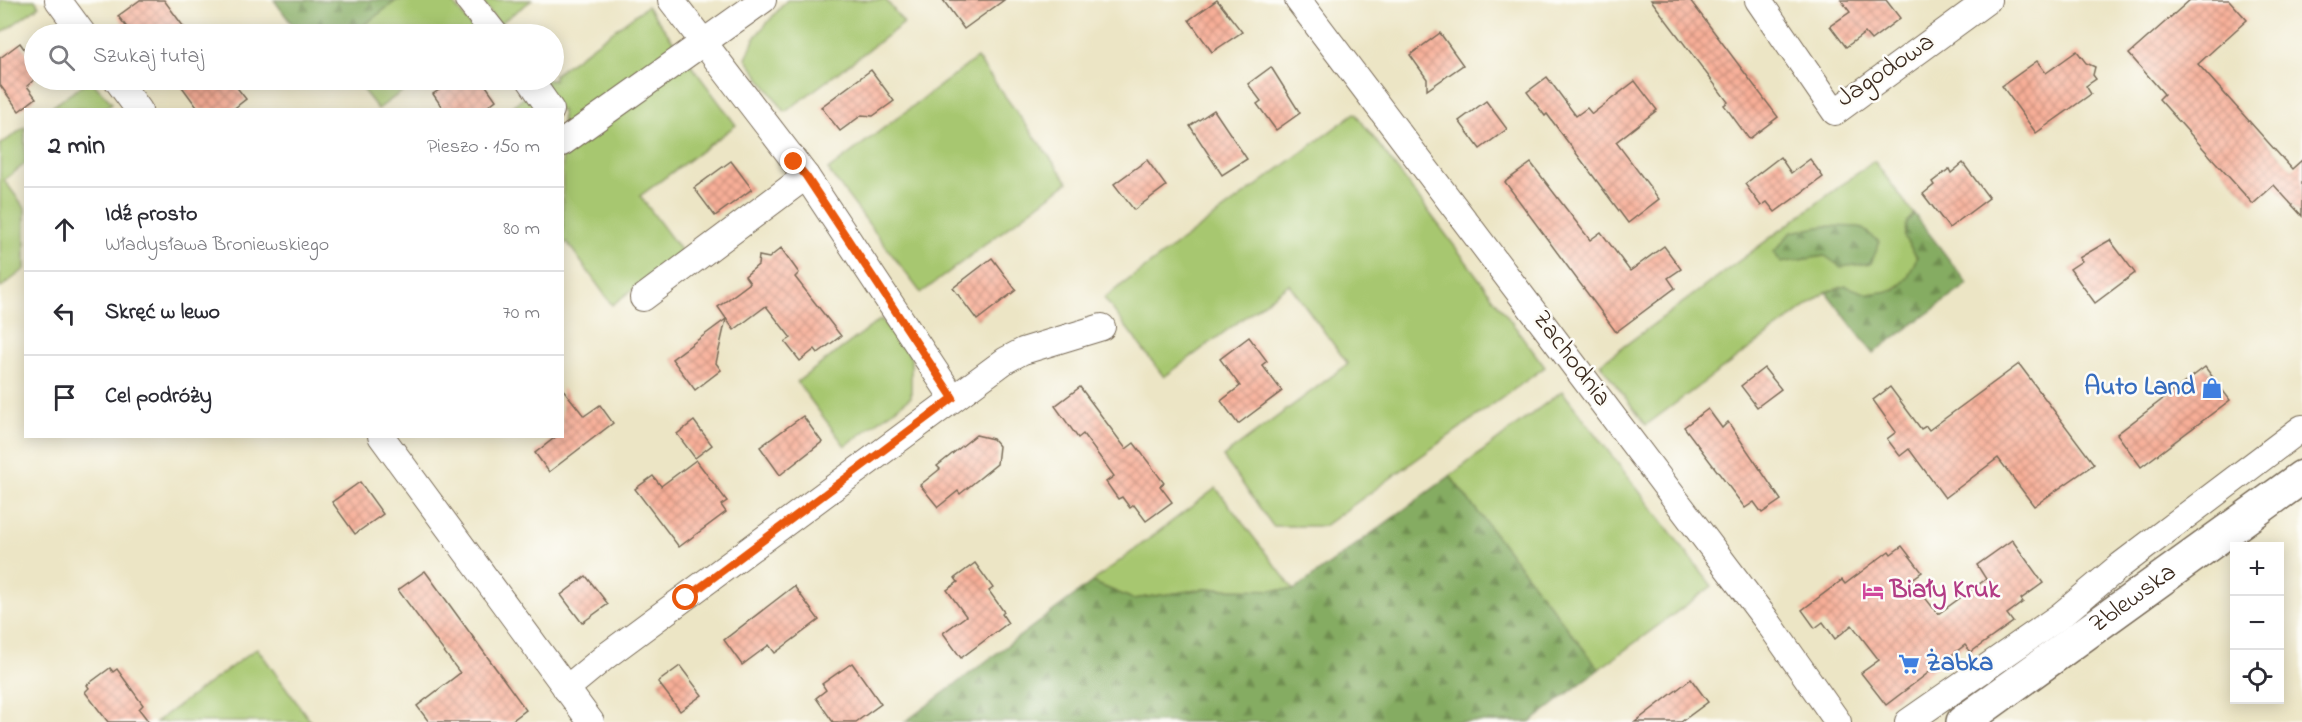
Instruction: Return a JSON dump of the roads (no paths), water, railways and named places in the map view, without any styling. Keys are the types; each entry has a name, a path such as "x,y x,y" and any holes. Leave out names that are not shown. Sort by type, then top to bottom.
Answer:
{"main road":[{"name":"Zblewska","path":"1963,722 2302,477"},
{"name":"Zblewska","path":"2242,542 2302,498"},
{"name":"Zblewska","path":"2002,722 2230,551"}],"street":[{"path":"58,0 76,24"},
{"path":"468,0 487,24"},
{"path":"671,0 806,176 953,398"},
{"path":"565,136 763,0"},
{"name":"Zachodnia","path":"1298,0 1744,590 1838,722"},
{"name":"Jagodowa","path":"1758,0 1835,112 1988,0"},
{"path":"124,90 138,108"},
{"path":"537,90 550,108"},
{"path":"643,298 806,176"},
{"path":"566,689 606,656 953,398 1023,351 1102,327"},
{"path":"1908,722 2060,616 2162,534 2302,428"},
{"path":"382,438 591,722"}],"place":[{"name":"Auto Land","path":"2212,388"},
{"name":"Biały Kruk","path":"1873,591"},
{"name":"Żabka","path":"1909,664"}]}
